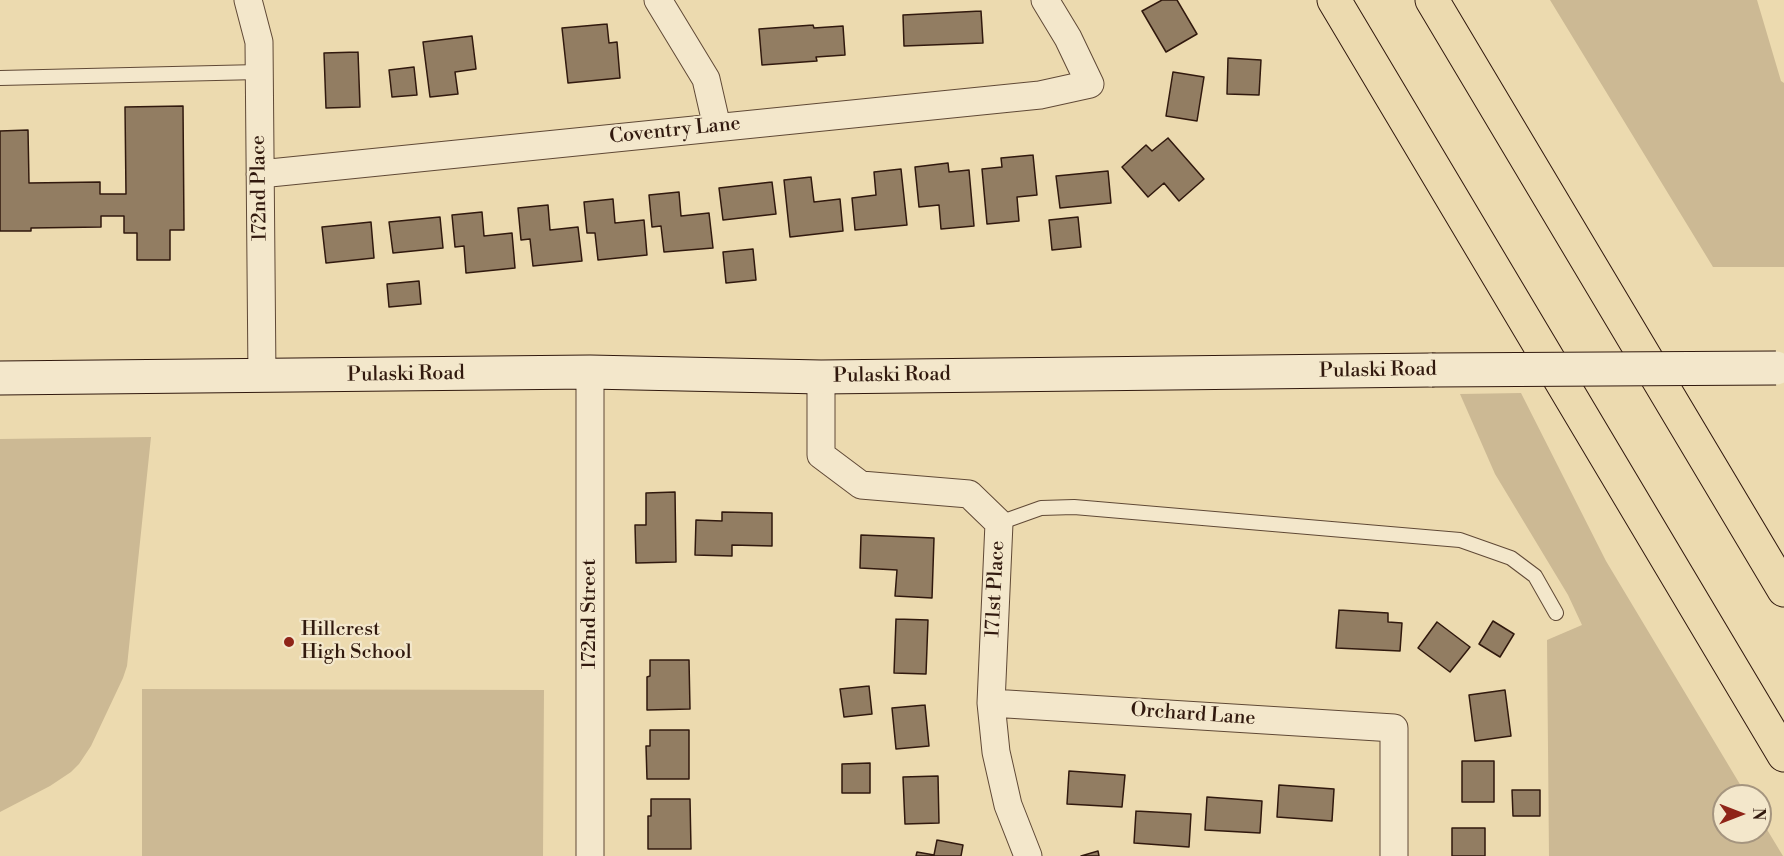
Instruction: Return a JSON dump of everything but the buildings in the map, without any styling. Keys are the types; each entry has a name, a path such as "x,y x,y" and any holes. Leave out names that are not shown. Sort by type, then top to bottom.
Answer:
{"highway":[{"path":"1334,0 1784,755"},
{"path":"1432,0 1784,590"}],"main road":[{"name":"Pulaski Road","path":"0,378 590,372 821,377 1780,368"}],"street":[{"name":"172nd Place","path":"248,0 259,42 262,377"},
{"path":"658,0 706,79 717,127"},
{"name":"Coventry Lane","path":"260,174 1040,95 1090,84 1068,38 1045,0"},
{"name":"172nd Street","path":"590,372 590,856"},
{"name":"171st Place","path":"821,377 821,454 861,485 969,494 999,523 991,703 996,752 1008,805 1028,856"},
{"name":"Orchard Lane","path":"991,703 1394,728 1394,856"}],"lane":[{"path":"0,78 259,72"},
{"path":"999,523 1041,508 1074,507 1460,540 1511,558 1535,576 1556,613"}],"shaded area":[{"path":"1550,0 1757,0 1781,81 1784,83 1784,267 1713,267"},
{"path":"1521,393 1606,561 1740,784 1712,784 1712,844 1772,844 1772,838 1783,856 1549,856 1547,640 1582,625 1568,595 1495,474 1460,394"},
{"path":"151,437 127,666 123,678 91,746 79,764 50,786 0,812 0,439"},
{"path":"142,689 544,690 543,856 142,856"}],"place":[{"name":"Hillcrest High School","path":"289,642"}]}
